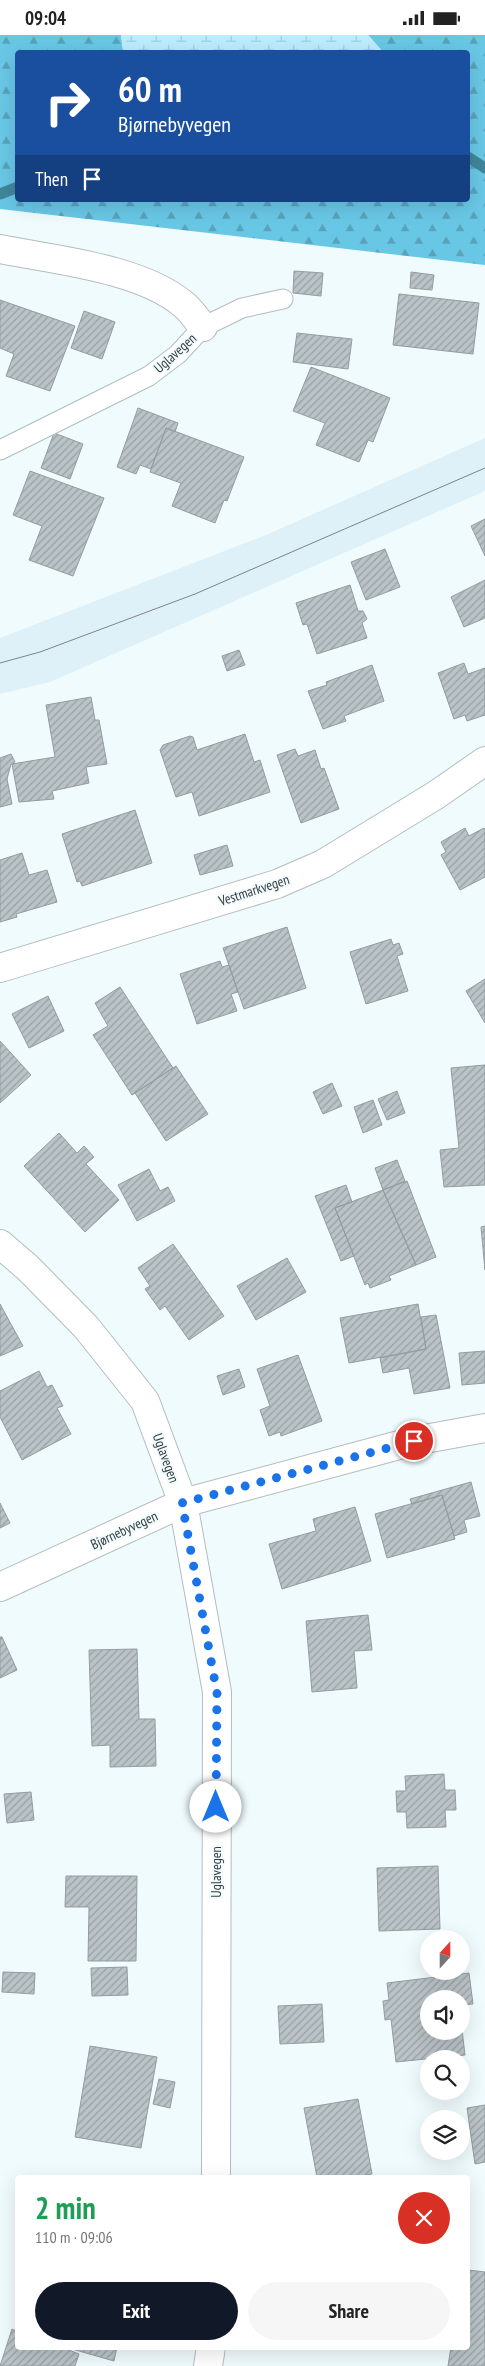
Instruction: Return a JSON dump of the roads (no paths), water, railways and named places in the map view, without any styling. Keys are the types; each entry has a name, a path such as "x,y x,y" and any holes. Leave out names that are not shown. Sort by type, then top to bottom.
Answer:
{"street":[{"name":"Uglavegen","path":"0,249 106,270 158,288 184,304 203,327"},
{"name":"Vestmarkvegen","path":"0,968 277,884 322,864 436,795 485,761"},
{"name":"Uglavegen","path":"0,1244 28,1268 86,1327 145,1401 182,1503 217,1693 216,2175"},
{"name":"Bjørnebyvegen","path":"0,1587 182,1503 414,1441 485,1428"},
{"path":"208,2366 211,2350"}],"lane":[{"path":"203,327 242,308 283,299"},
{"name":"Uglavegen","path":"0,450 149,376 178,354 203,327"}],"waterway":[{"path":"470,158 485,168"},
{"path":"0,194 15,188"}],"tram line":[{"path":"0,663 40,652 195,594 485,468"}]}
